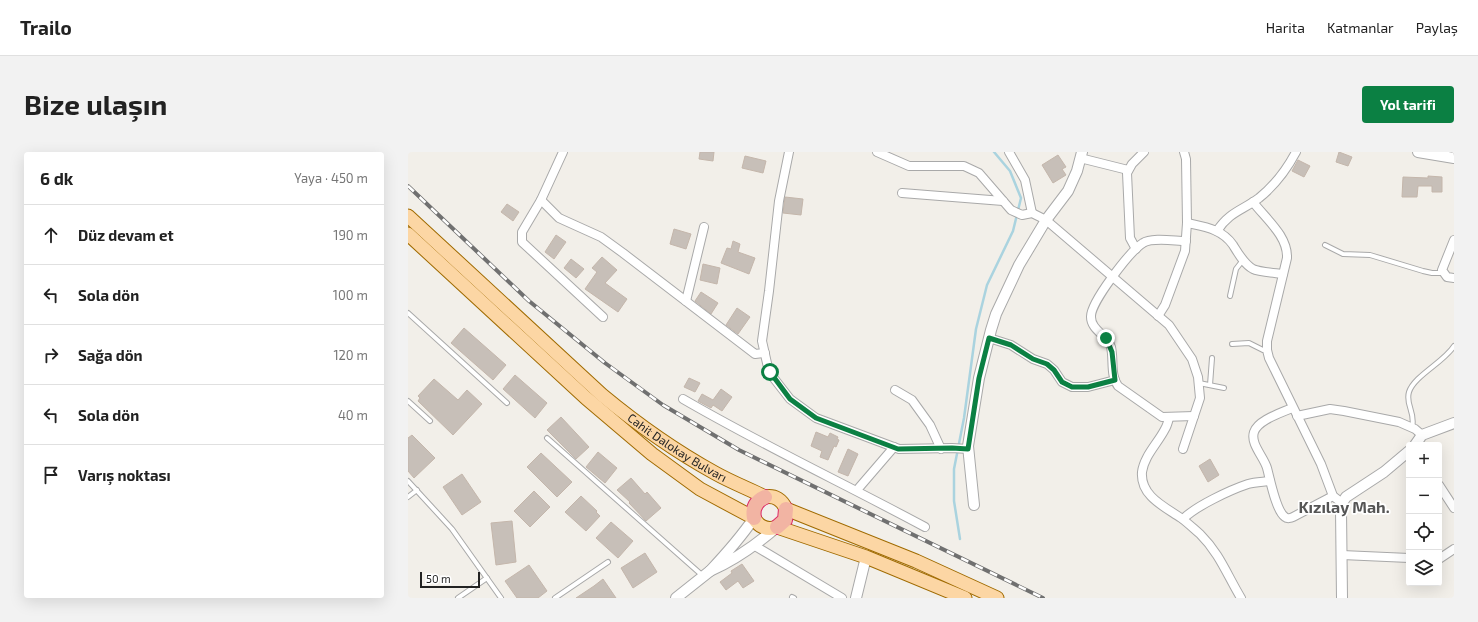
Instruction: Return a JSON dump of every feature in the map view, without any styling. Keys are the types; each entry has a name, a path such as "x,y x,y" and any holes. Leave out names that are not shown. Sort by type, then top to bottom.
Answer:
{"highway":[{"path":"754,518 754,507 760,499 765,497"},
{"path":"777,528 785,520 786,509"}],"main road":[{"name":"Cahit Dalokay Bulvarı","path":"408,216 550,348 628,417 650,433 716,474 765,497 769,496 777,498 786,509 916,561 997,598"},
{"name":"Cahit Dalokay Bulvarı","path":"408,234 586,398 652,454 700,489 754,518 759,526 763,528 777,528 866,557 965,598"}],"street":[{"path":"563,152 541,200 522,232 522,242 603,317"},
{"path":"789,152 779,201 762,341 770,372 790,399 816,418 898,449 965,449"},
{"path":"877,152 910,166 964,166 979,174 1011,210 1022,215 1032,213 1046,220 1169,326 1192,359 1199,383 1200,398 1183,449"},
{"path":"1009,152 1025,180 1032,213"},
{"path":"1136,249 1130,238 1127,176 1128,170 1132,164 1144,152"},
{"path":"1217,231 1223,222 1241,208 1253,202 1270,188 1296,152"},
{"path":"1418,152 1454,158"},
{"path":"1158,316 1165,304 1185,251 1188,153"},
{"path":"974,505 965,449 979,378 989,338 996,314 1008,287 1034,239 1068,191 1081,155 1128,170"},
{"path":"902,193 1003,201"},
{"path":"541,200 558,218 601,237 755,354 765,353"},
{"path":"1253,202 1285,242 1287,258 1267,342 1268,358 1321,464 1333,496 1342,503"},
{"path":"1187,223 1208,227 1217,231 1230,241 1243,260 1254,269 1283,274"},
{"path":"686,301 704,227"},
{"path":"1186,241 1152,240 1144,242 1111,277 1094,306 1090,316 1094,326 1104,335 1110,346 1115,380 1121,388 1162,417 1170,418 1194,416"},
{"path":"1454,240 1442,268 1443,273 1447,277 1454,278"},
{"path":"989,338 1011,345 1033,359 1047,364 1054,370 1062,382 1072,387 1088,387 1115,380"},
{"path":"895,390 912,400 930,425 941,449"},
{"path":"683,399 793,459 857,490 925,527"},
{"path":"1292,408 1261,422 1254,431 1255,443 1266,467 1274,495 1282,514 1288,518 1294,517 1333,496"},
{"path":"1297,416 1314,412 1337,410 1389,420 1412,428 1422,435"},
{"path":"1170,418 1166,429 1144,464 1142,478 1146,489 1153,498 1183,519 1200,535 1216,554 1225,568 1240,598"},
{"path":"1417,442 1422,435 1454,423"},
{"path":"857,490 894,447"},
{"path":"1342,598 1340,510 1342,503 1346,497 1384,472 1406,453"},
{"path":"1183,519 1191,511 1231,491 1248,484 1270,481"},
{"path":"1442,490 1454,508"},
{"path":"676,598 706,574 729,551 754,518"},
{"path":"706,574 727,564 755,546 777,528"},
{"path":"755,546 842,598"},
{"path":"1442,557 1454,549"},
{"path":"1342,555 1406,558"},
{"path":"856,598 866,557"}],"lane":[{"path":"1325,245 1343,254 1370,255 1423,271 1443,273"},
{"path":"1230,296 1236,269 1243,260"},
{"path":"408,313 507,403"},
{"path":"1232,344 1242,342 1249,343 1263,350 1267,350"},
{"path":"1412,428 1414,416 1408,400 1410,390 1424,374 1442,360 1454,346"},
{"path":"1210,384 1212,358"},
{"path":"1199,383 1224,388"},
{"path":"408,401 430,421"},
{"path":"548,438 706,574"},
{"path":"408,481 452,529 501,598"},
{"path":"408,497 417,490"},
{"path":"555,598 608,562"},
{"path":"458,598 487,578"}],"building":[{"path":"700,152 714,152 713,161 699,159"},
{"path":"1339,152 1352,157 1348,166 1336,162"},
{"path":"1058,155 1066,167 1062,169 1066,175 1053,183 1042,165"},
{"path":"745,156 766,161 763,173 742,168"},
{"path":"1298,160 1310,166 1304,177 1292,171"},
{"path":"1428,176 1442,177 1442,192 1432,192 1432,186 1418,186 1417,197 1402,197 1403,177 1428,178"},
{"path":"785,197 803,199 801,215 783,213"},
{"path":"507,204 519,212 513,221 501,212"},
{"path":"674,229 691,234 686,249 670,244"},
{"path":"556,235 566,242 554,259 545,252"},
{"path":"733,241 740,244 738,252 755,258 749,274 721,263 727,248 731,249"},
{"path":"602,257 617,270 605,283 627,299 618,312 585,289 597,272 592,268"},
{"path":"571,259 584,269 576,278 564,268"},
{"path":"703,264 720,268 717,284 700,280"},
{"path":"701,292 718,303 711,314 695,301"},
{"path":"737,308 750,317 738,334 726,325"},
{"path":"464,328 506,365 493,380 451,343"},
{"path":"515,375 547,403 535,418 503,389"},
{"path":"689,378 700,383 695,392 684,387"},
{"path":"434,379 458,400 467,390 482,404 453,435 418,401 420,398 418,396"},
{"path":"721,389 732,397 722,411 713,405 711,408 698,401 702,394 713,400"},
{"path":"561,417 589,447 576,459 547,430"},
{"path":"816,432 828,437 830,433 838,437 837,439 839,440 836,447 834,446 828,460 820,457 822,451 811,446"},
{"path":"412,435 435,458 414,478 408,471 408,438"},
{"path":"848,449 858,454 848,476 838,472"},
{"path":"598,452 617,468 605,483 586,467"},
{"path":"541,453 572,482 557,497 527,467"},
{"path":"1210,459 1219,475 1208,482 1199,466"},
{"path":"462,474 481,502 462,515 443,487"},
{"path":"631,478 645,494 647,492 661,508 646,521 629,503 630,502 617,490"},
{"path":"534,491 550,507 530,527 514,511"},
{"path":"581,496 597,511 596,512 600,516 586,531 565,512"},
{"path":"512,521 516,562 496,565 491,523"},
{"path":"611,522 633,541 618,558 596,538"},
{"path":"645,553 657,572 633,588 621,568"},
{"path":"742,564 754,581 743,588 738,581 726,590 720,582 732,573 731,571"},
{"path":"529,565 547,591 538,598 517,598 505,581"},
{"path":"603,579 616,598 576,598 594,586"}],"waterway":[{"path":"960,539 954,501 954,469 964,418 976,329 987,285 1013,231 1021,198 1010,171 994,152"}],"railway":[{"path":"408,186 529,301 605,363 663,405 739,450 1043,598"}],"district":[{"name":"Kızılay Mah.","path":"1344,507"}],"route":[{"path":"770,372 790,399 816,418 898,449 952,448 962,450 968,449 979,378 989,338 1011,345 1033,359 1047,364 1054,370 1062,382 1077,388 1088,387 1115,380 1112,352 1106,338"}]}
